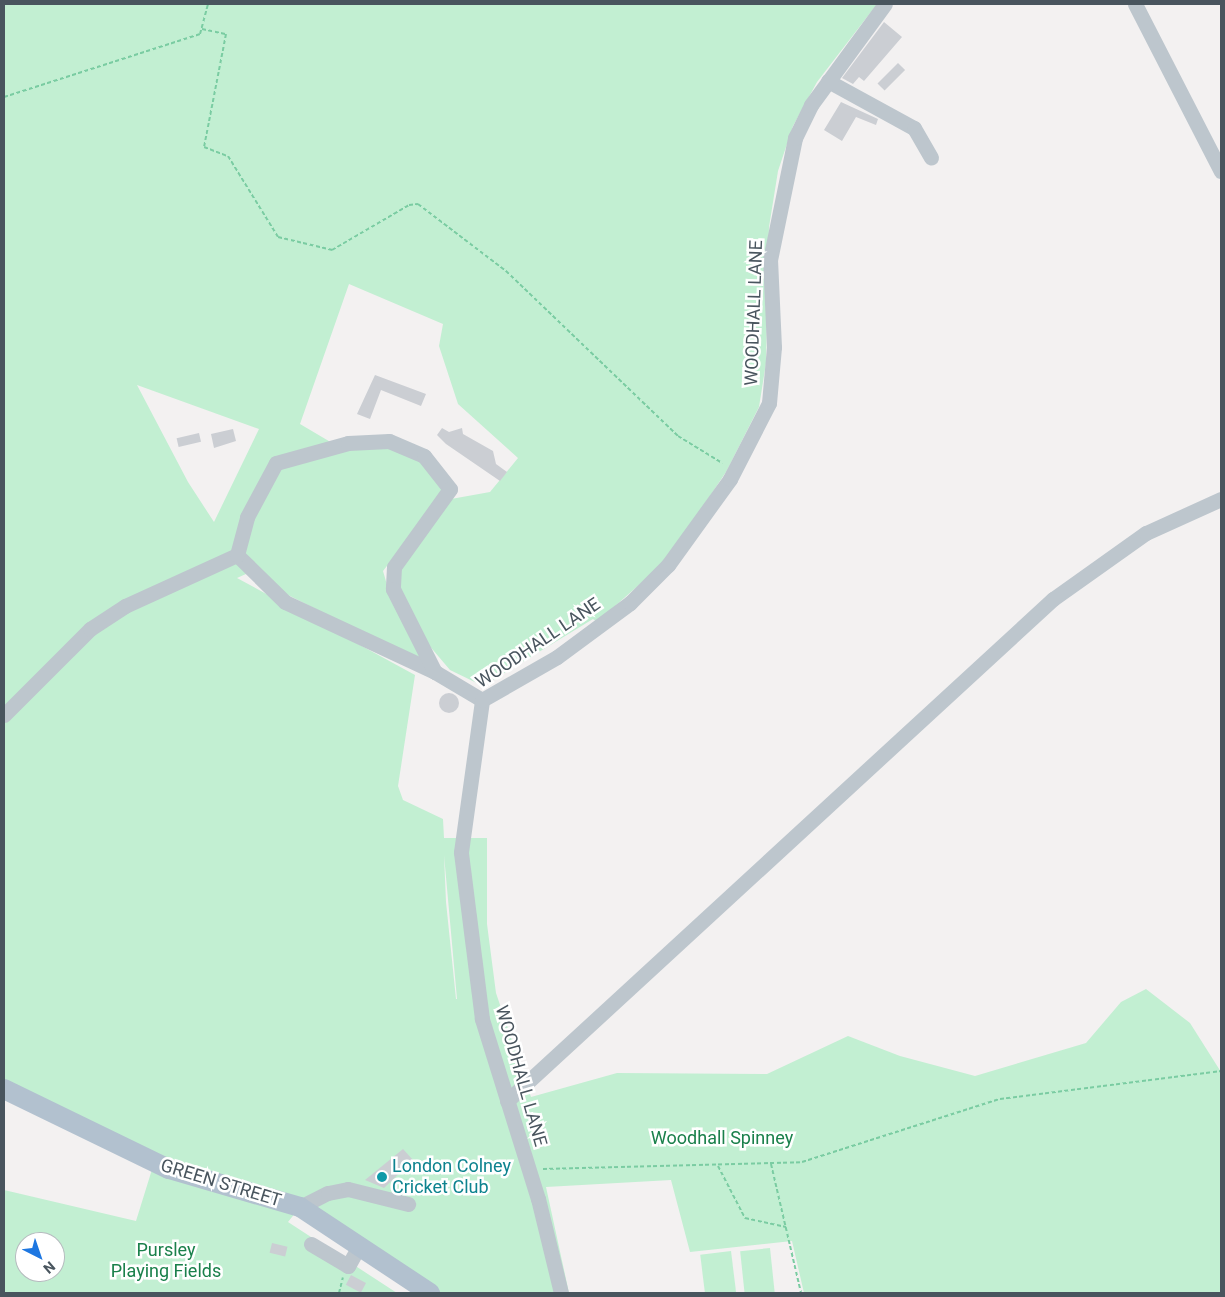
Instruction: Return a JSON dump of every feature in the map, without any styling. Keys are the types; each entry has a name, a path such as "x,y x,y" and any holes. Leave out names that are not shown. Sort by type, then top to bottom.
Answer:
{"main road":[{"name":"GREEN STREET","path":"4,1089 169,1169 300,1207 360,1244 430,1293"}],"street":[{"name":"WOODHALL LANE","path":"561,1293 528,1169 482,1019 461,852 482,700 557,657 630,603 698,527 734,470 769,403 774,347 770,260 786,167 811,105 885,4"},
{"path":"1135,4 1221,171"},
{"path":"828,81 914,128 931,157"},
{"path":"4,715 90,628 125,606 237,554 248,517 276,464 348,444 389,440 424,456 450,489 394,567 393,589 435,672"},
{"path":"507,1101 1053,599 1146,533 1221,499"},
{"path":"237,554 286,602 435,672 482,700"},
{"path":"300,1207 328,1193 348,1189 408,1204"},
{"path":"311,1244 348,1266 360,1244"}],"path":[{"path":"4,97 200,34 208,4"},
{"path":"202,30 226,34 204,147 228,156 278,237 332,250 409,205 418,204 506,271 678,436 734,470"},
{"path":"528,1169 718,1166 802,1162 1000,1099 1221,1071"},
{"path":"771,1164 801,1293"},
{"path":"718,1166 745,1218 786,1228"}],"green space":[{"name":"Woodhall Spinney","path":"4,4 877,4 817,82 793,126 778,171 769,227 766,363 759,407 726,472 667,560 597,622 593,619 483,686 450,670 422,637 397,590 400,566 451,499 490,492 518,458 458,404 439,346 443,324 349,284 300,424 344,450 385,446 421,461 445,491 383,571 392,602 429,666 284,593 257,569 237,578 415,675 398,786 403,800 443,819 444,838 487,838 487,924 496,993 531,1097 617,1073 767,1074 848,1036 900,1056 975,1076 1086,1043 1121,1002 1146,989 1190,1023 1221,1072 1221,1293 804,1293 792,1241 690,1252 671,1180 546,1187 569,1293 434,1293 361,1239 173,1166 4,1081","holes":["137,385 259,429 214,522 188,482","444,855 457,999 446,902"]},
{"name":"Pursley Playing Fields","path":"154,1163 300,1207 288,1222 397,1293 4,1293 4,1190 136,1221"},
{"path":"770,1248 775,1293 745,1293 740,1251"},
{"path":"731,1251 736,1293 705,1293 700,1255"}],"building":[{"path":"884,22 902,37 864,81 859,77 853,84 842,78"},
{"path":"898,63 905,70 885,91 877,84"},
{"path":"841,102 878,119 876,125 856,117 842,141 824,130"},
{"path":"375,375 426,394 421,406 381,390 370,419 357,414"},
{"path":"442,428 449,432 462,428 463,434 493,451 496,464 507,472 500,481 446,444 437,435"},
{"path":"233,429 236,441 214,448 211,434"},
{"path":"199,433 201,442 179,447 177,438"},
{"path":"449,693 456,696 459,703 456,710 449,713 442,710 439,703 442,696"},
{"path":"403,1149 413,1160 384,1188 365,1180"},
{"path":"272,1243 288,1247 285,1257 270,1253"},
{"path":"351,1275 366,1283 361,1293 346,1285"}],"place":[{"name":"London Colney Cricket Club","path":"382,1177"}]}
